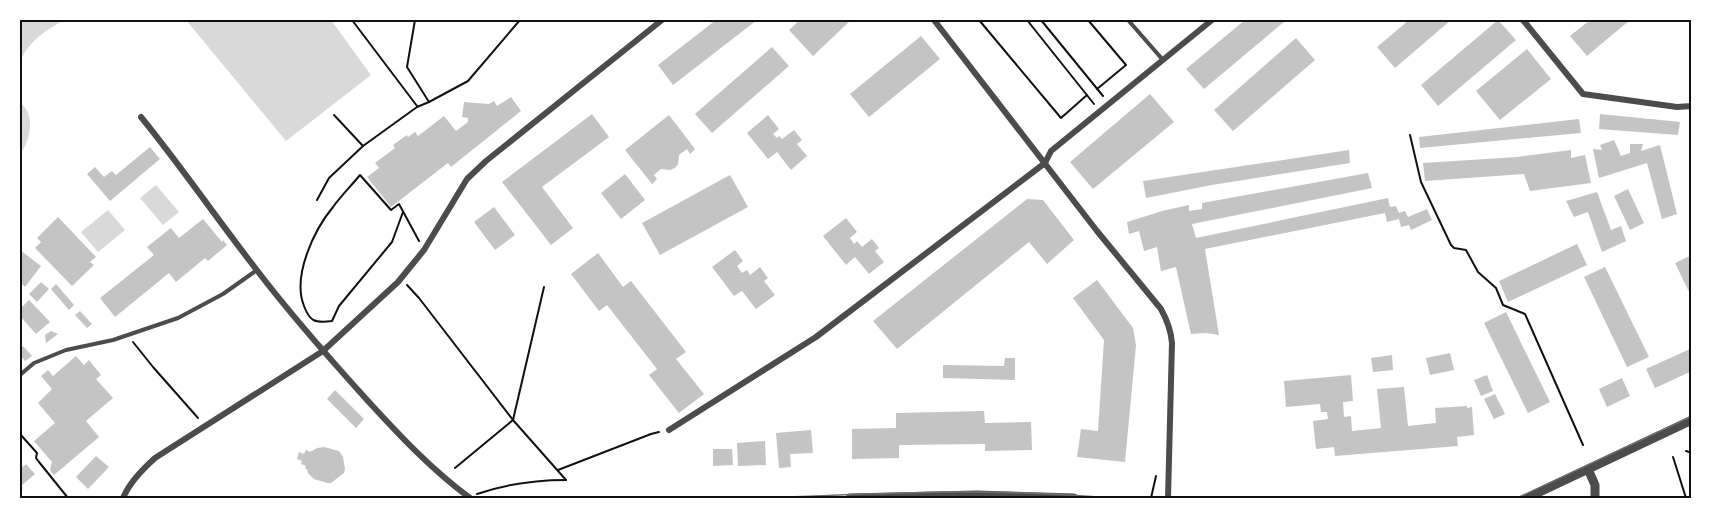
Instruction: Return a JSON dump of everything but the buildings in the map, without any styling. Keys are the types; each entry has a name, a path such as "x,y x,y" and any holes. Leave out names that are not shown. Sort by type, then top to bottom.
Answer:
{"street":[{"path":"123,498 135,477 155,458 323,351 398,282 424,250 467,179 486,160 662,20"},
{"path":"934,20 1097,231 1161,309 1171,330 1173,343 1168,498"},
{"path":"669,430 816,337 1045,163 1051,151 1212,20"},
{"path":"1523,20 1583,94 1677,107 1692,106"},
{"path":"141,117 176,160 257,270 323,351 412,448 435,471 469,498"},
{"path":"1527,498 1692,420"},
{"path":"1588,469 1595,485 1595,498"},
{"path":"850,498 1074,498"}],"lane":[{"path":"1128,20 1163,60"},
{"path":"20,375 34,363 66,350 113,340 178,318 223,294 257,270"}],"path":[{"path":"352,20 417,106"},
{"path":"415,20 407,67 429,102"},
{"path":"317,200 329,178 363,146 417,106 468,81 520,20"},
{"path":"979,20 1061,118 1087,96"},
{"path":"1027,20 1094,104"},
{"path":"1041,20 1103,97"},
{"path":"1088,20 1126,65 1097,89"},
{"path":"334,115 363,146"},
{"path":"1410,135 1421,182 1451,245 1454,249 1466,250 1478,272 1496,288 1503,304 1525,314 1583,445"},
{"path":"403,212 392,242 339,306 332,321 320,323 307,314 299,295 309,247 332,208 360,175 391,210 399,204 424,250"},
{"path":"407,285 513,420 566,480 538,480 493,489 469,498"},
{"path":"455,468 513,420 544,287"},
{"path":"127,335 198,418"},
{"path":"558,470 651,434 669,430"},
{"path":"20,434 37,453 36,458 68,498"},
{"path":"1686,451 1692,453"},
{"path":"1673,457 1686,498"},
{"path":"1151,498 1156,476"}],"shaded area":[{"path":"20,20 64,20 38,37 20,62"},
{"path":"186,20 331,20 371,75 286,141"},
{"path":"20,101 27,112 30,129 20,154"},
{"path":"156,185 179,212 163,225 140,198"},
{"path":"108,210 125,230 98,252 81,232"}],"tram line":[{"path":"1517,498 1692,416"},
{"path":"759,498 979,492 1110,498"},
{"path":"566,498 571,498"}]}
